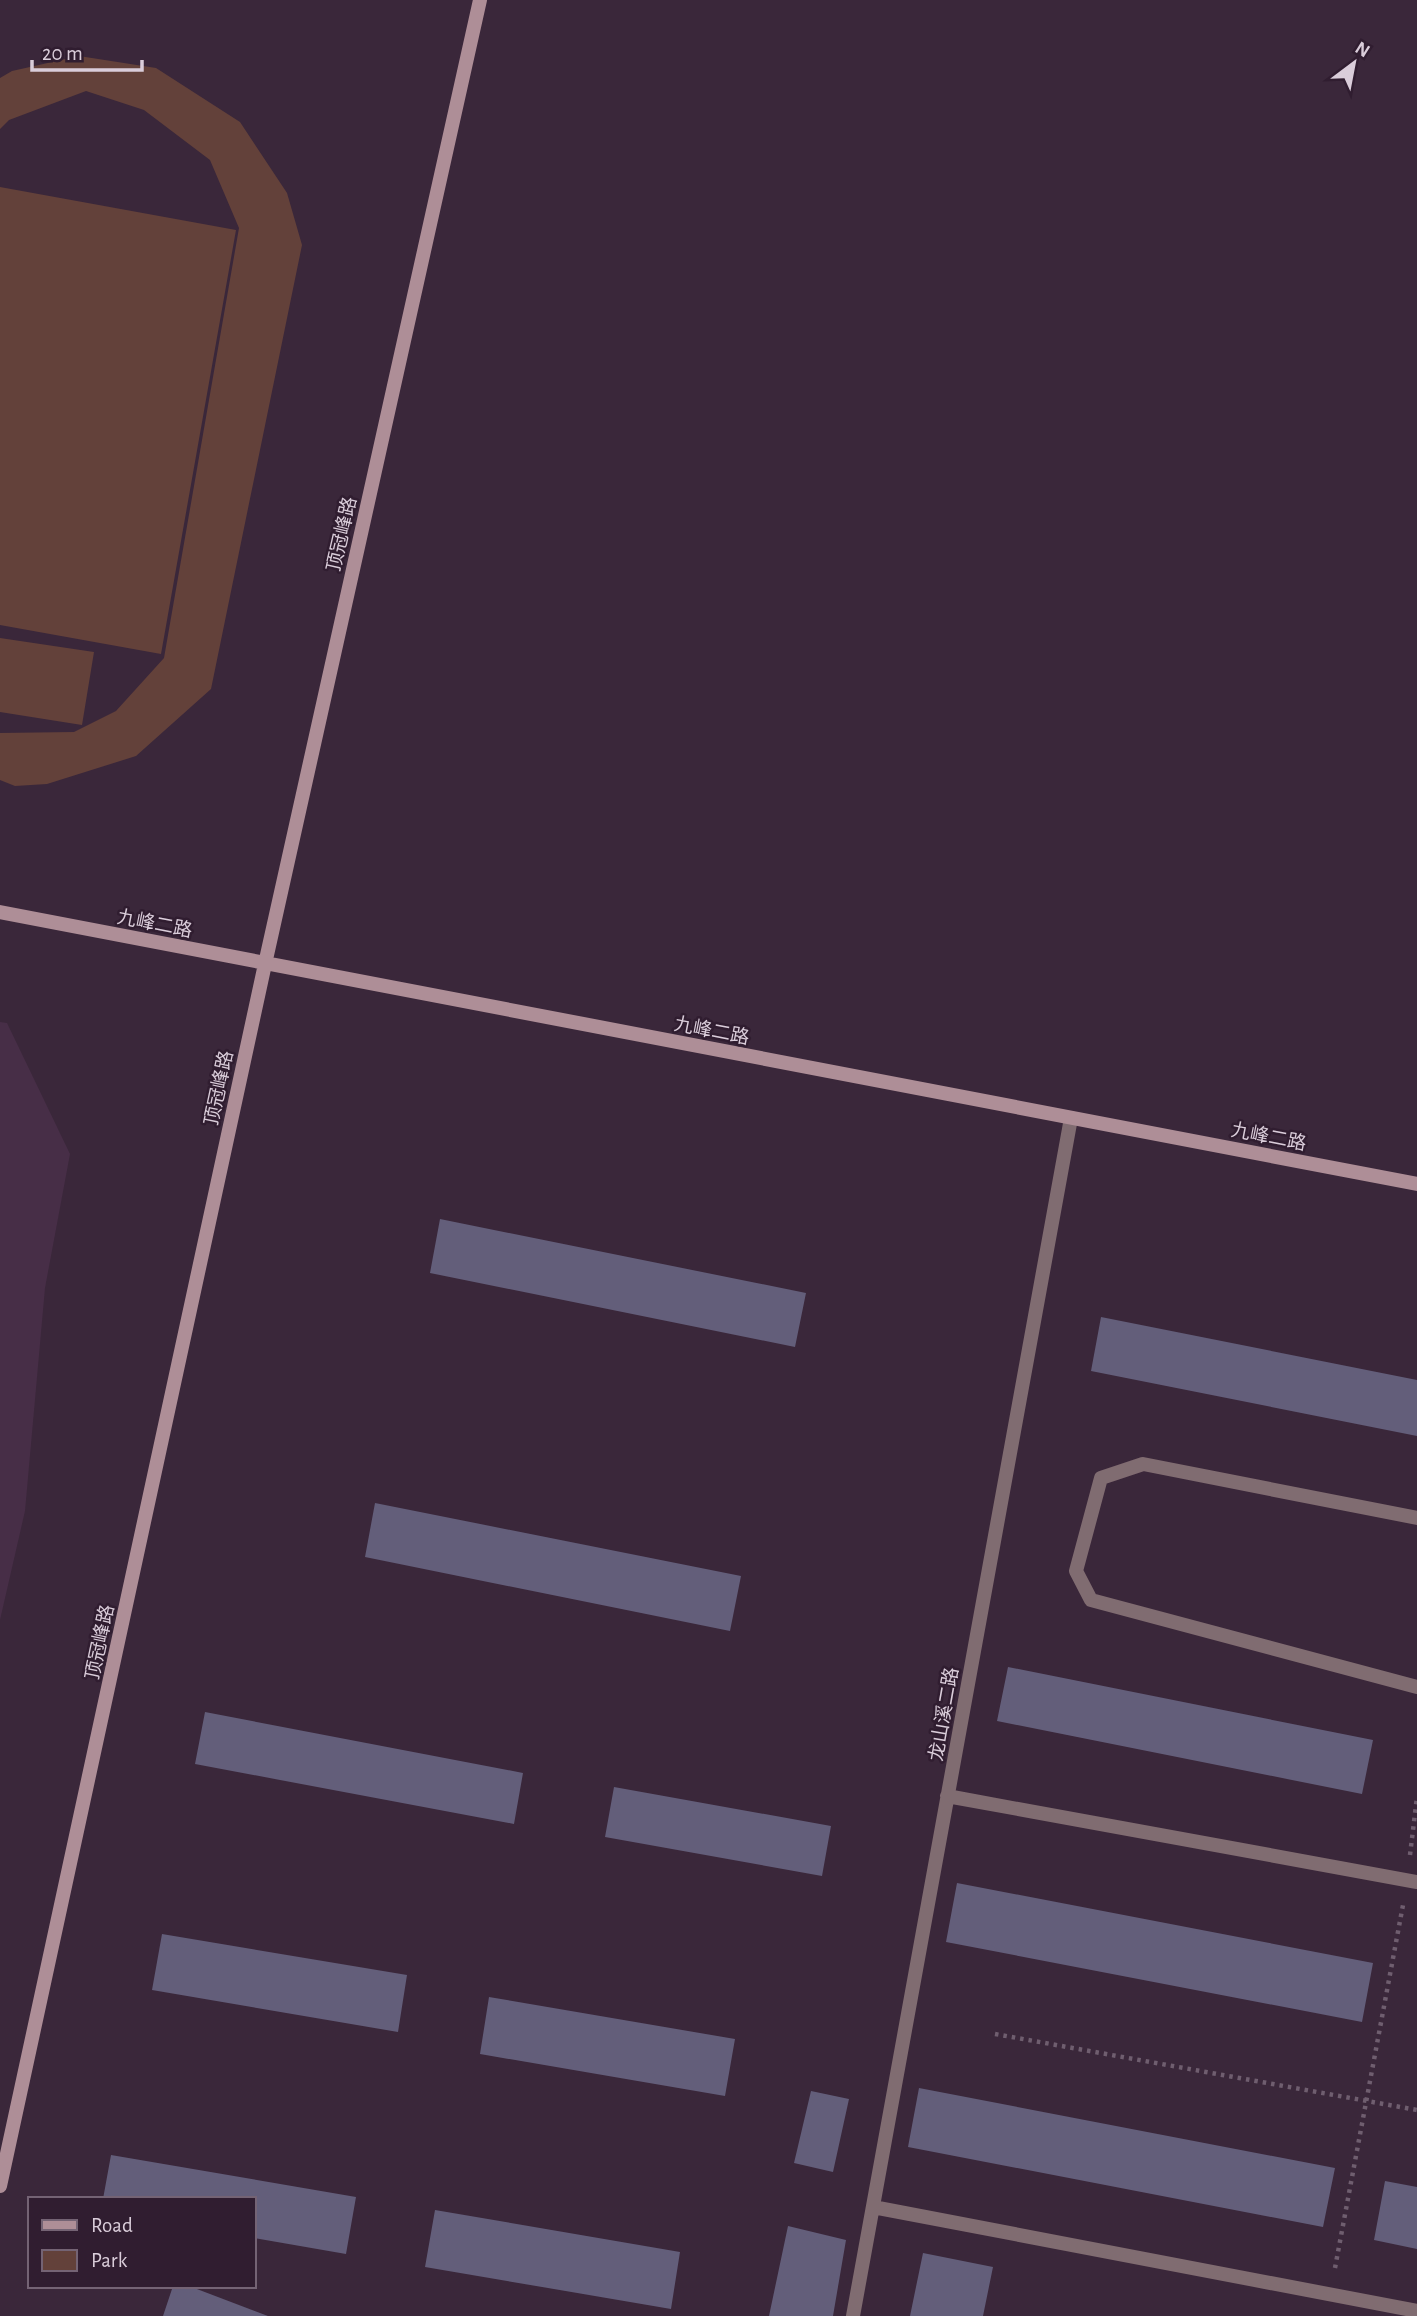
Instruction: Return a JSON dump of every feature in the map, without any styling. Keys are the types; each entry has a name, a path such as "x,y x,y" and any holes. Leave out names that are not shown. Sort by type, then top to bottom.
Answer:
{"street":[{"name":"顶冠峰路","path":"0,2186 265,964 480,0"},
{"name":"九峰二路","path":"0,912 1417,1184"},
{"name":"龙山溪二路","path":"853,2316 1071,1118"},
{"path":"1417,1518 1143,1464 1101,1478 1076,1572 1091,1600 1417,1687"},
{"path":"947,1796 1412,1881"},
{"path":"873,2207 1417,2311"}],"path":[{"path":"1330,2295 1366,2101 1412,1881 1417,1797"},
{"path":"995,2034 1417,2110"}],"shaded area":[{"path":"0,1022 7,1023 70,1154 45,1288 25,1511 0,1620"}],"green space":[{"path":"79,56 156,68 240,122 287,193 302,245 211,689 136,756 47,784 15,786 0,780 0,733 74,732 116,711 164,658 239,228 210,160 144,110 86,91 9,120 0,129 0,78 12,71"},
{"path":"0,187 236,230 161,654 0,625"},
{"path":"0,638 94,652 82,725 0,712"}],"building":[{"path":"440,1219 806,1293 795,1347 430,1273"},
{"path":"1101,1317 1417,1380 1417,1436 1091,1371"},
{"path":"375,1503 741,1576 730,1631 365,1557"},
{"path":"1008,1667 1373,1740 1362,1794 997,1721"},
{"path":"205,1712 523,1773 514,1824 195,1764"},
{"path":"614,1787 831,1826 822,1876 605,1837"},
{"path":"957,1883 1373,1963 1362,2022 946,1942"},
{"path":"162,1934 407,1975 398,2032 152,1990"},
{"path":"489,1997 735,2039 725,2096 480,2054"},
{"path":"919,2088 1335,2168 1323,2227 908,2147"},
{"path":"811,2091 849,2099 833,2172 794,2163"},
{"path":"111,2155 356,2197 346,2254 256,2238 256,2197 103,2197"},
{"path":"1385,2181 1417,2187 1417,2249 1374,2240"},
{"path":"435,2210 680,2252 671,2309 425,2267"},
{"path":"788,2226 846,2240 833,2316 769,2316"},
{"path":"923,2253 993,2267 983,2316 910,2316"},
{"path":"172,2288 194,2288 268,2316 163,2316"}]}
